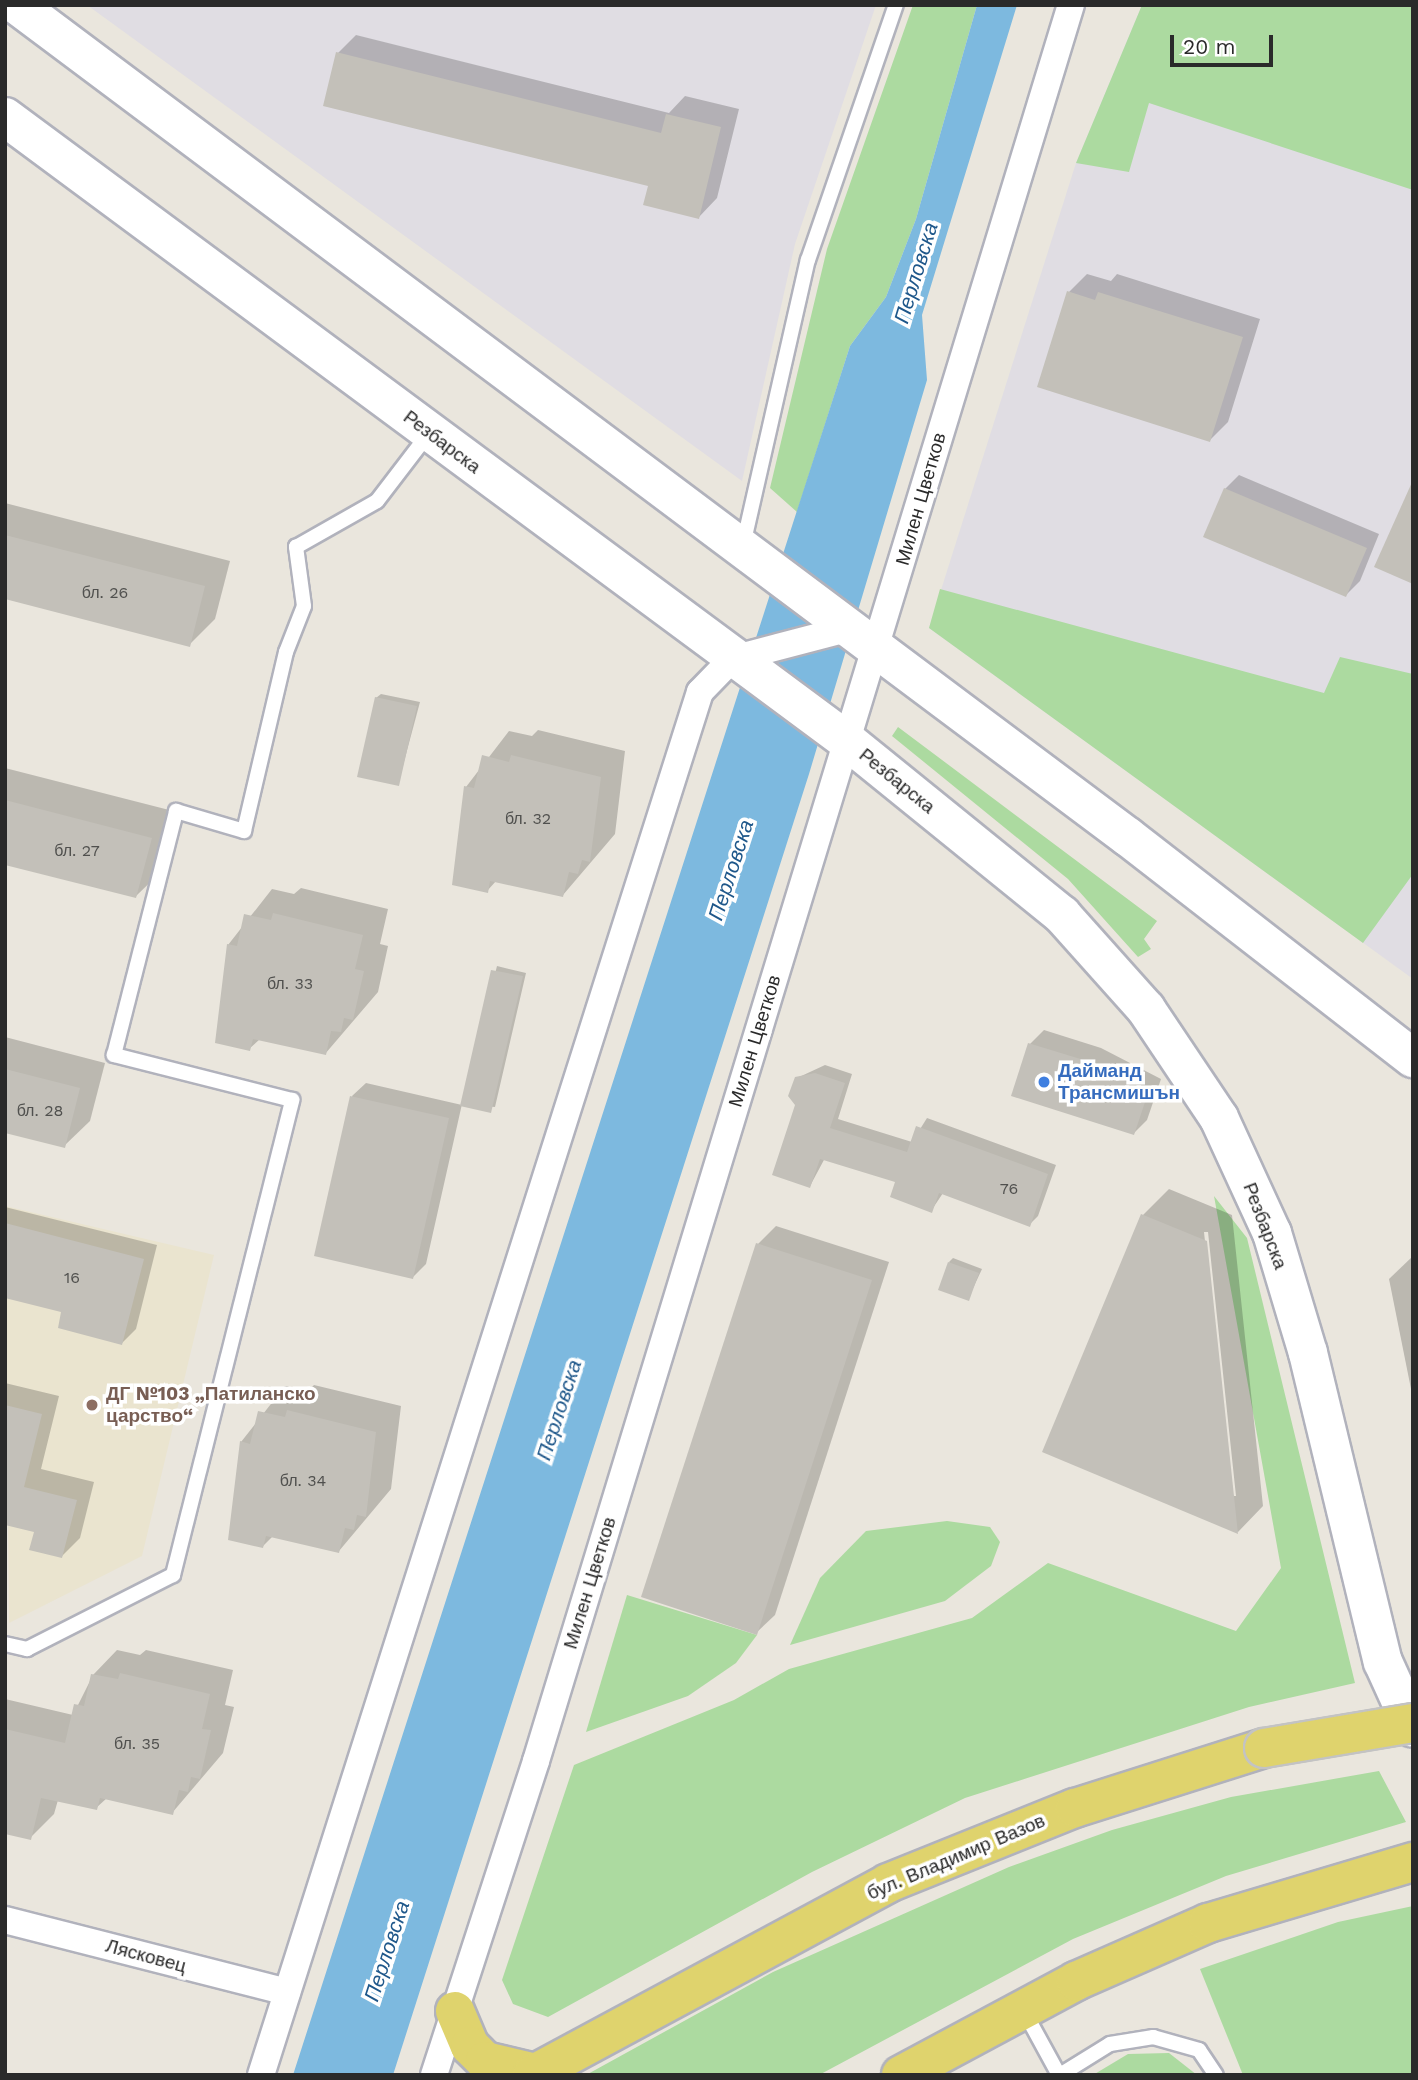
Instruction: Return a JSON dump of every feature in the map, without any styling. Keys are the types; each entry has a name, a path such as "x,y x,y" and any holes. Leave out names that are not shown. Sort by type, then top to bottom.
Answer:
{"main road":[{"name":"бул. Владимир Вазов","path":"534,2074 888,1883 1075,1808 1264,1748 1413,1726"},
{"path":"901,2075 1023,2010 1208,1923 1322,1884 1413,1862"},
{"path":"455,2011 470,2046 485,2061 534,2074"}],"street":[{"name":"Милен Цветков","path":"434,2075 846,740 877,652 993,247 1071,5"},
{"path":"28,8 1413,1058"},
{"name":"Резбарска","path":"5,117 732,659 846,740 1062,915 1146,1009 1219,1118 1272,1233 1308,1353 1376,1637 1413,1726"},
{"path":"261,2075 700,692 732,659 846,629"},
{"name":"Лясковец","path":"5,1920 286,1992"}],"lane":[{"path":"742,550 808,260 896,5"},
{"path":"5,1644 27,1649 173,1575 292,1100 114,1055 176,811 244,831 286,652 304,606 296,547 377,501 429,432"},
{"path":"1023,2010 1059,2075 1110,2044 1153,2037 1199,2050 1216,2075"}],"shaded area":[{"path":"87,5 876,5 795,244 742,481"},
{"path":"1142,5 1413,5 1413,979 929,628 1076,163"},
{"name":"ДГ №103 „Патиланско царство“","path":"5,1206 214,1255 142,1556 9,1623"}],"green space":[{"path":"913,5 977,5 916,219 886,297 850,346 797,512 770,488 827,249"},
{"path":"1142,5 1413,5 1413,190 1149,103 1129,172 1076,163"},
{"path":"940,589 1324,693 1340,657 1413,674 1413,874 1363,943 929,628"},
{"path":"898,727 1157,921 1144,939 1151,949 1138,957 1068,879 892,736"},
{"path":"1214,1196 1247,1238 1355,1683 1249,1707 965,1798 812,1872 548,2017 513,2004 502,1980 574,1765 734,1700 789,1669 972,1618 1048,1563 1236,1631 1281,1568"},
{"path":"947,1521 990,1527 1000,1542 991,1566 945,1601 790,1645 820,1578 866,1531"},
{"path":"627,1595 757,1635 736,1663 688,1696 586,1732"},
{"path":"1379,1771 1406,1822 1226,1876 1073,1939 819,2075 586,2075 773,1972 1009,1867 1112,1830 1231,1797"},
{"path":"1413,1906 1413,2075 1243,2075 1200,1969 1338,1922"},
{"path":"1169,2053 1197,2075 1093,2075 1128,2054"}],"water":[{"name":"Перловска","path":"977,5 1017,5 922,315 927,380 809,774 393,2075 293,2075 850,346 886,297 916,219"}],"building":[{"path":"336,52 661,133 666,114 721,127 699,219 643,205 648,186 323,106"},
{"path":"1067,291 1095,300 1098,292 1243,337 1210,442 1037,387"},
{"path":"1413,480 1413,584 1374,567"},
{"path":"1224,488 1367,548 1346,597 1203,537"},
{"path":"5,535 205,586 190,647 5,599"},
{"path":"375,697 417,706 399,786 357,777"},
{"path":"482,755 509,762 511,755 601,777 590,862 582,860 578,874 569,872 563,897 490,881 488,893 452,885 464,786 474,788"},
{"path":"5,800 152,838 136,898 5,865"},
{"path":"273,913 363,935 355,969 364,971 353,1020 344,1018 341,1032 331,1031 326,1055 253,1039 250,1051 215,1043 227,944 237,946 244,914 271,920"},
{"path":"491,970 523,976 491,1113 460,1106"},
{"path":"1028,1043 1087,1061 1148,1093 1134,1135 1011,1096"},
{"path":"5,1069 80,1088 65,1148 5,1133"},
{"path":"815,1073 845,1083 830,1128 907,1152 916,1126 1048,1174 1030,1227 939,1193 932,1213 890,1197 895,1182 820,1159 810,1188 772,1175 795,1105 788,1096 795,1077"},
{"path":"350,1096 449,1118 413,1279 314,1256"},
{"path":"1141,1214 1207,1241 1238,1534 1042,1452"},
{"path":"5,1223 144,1259 122,1345 58,1328 61,1312 5,1298"},
{"path":"756,1243 872,1280 757,1635 641,1597"},
{"path":"948,1262 979,1273 969,1301 938,1290"},
{"path":"5,1405 42,1414 24,1487 77,1500 62,1558 29,1550 34,1532 5,1525"},
{"path":"287,1410 376,1432 366,1517 357,1515 354,1530 345,1528 339,1553 266,1536 263,1548 228,1540 240,1441 250,1444 258,1411 285,1417"},
{"path":"120,1673 210,1694 202,1729 211,1730 200,1779 191,1777 188,1792 179,1790 173,1815 100,1798 97,1810 41,1798 31,1840 5,1834 5,1729 65,1743 74,1704 84,1706 91,1674 118,1679"}],"place":[{"name":"Дайманд Трансмишън","path":"1044,1082"},
{"name":"ДГ №103 „Патиланско царство“","path":"92,1405"}]}
